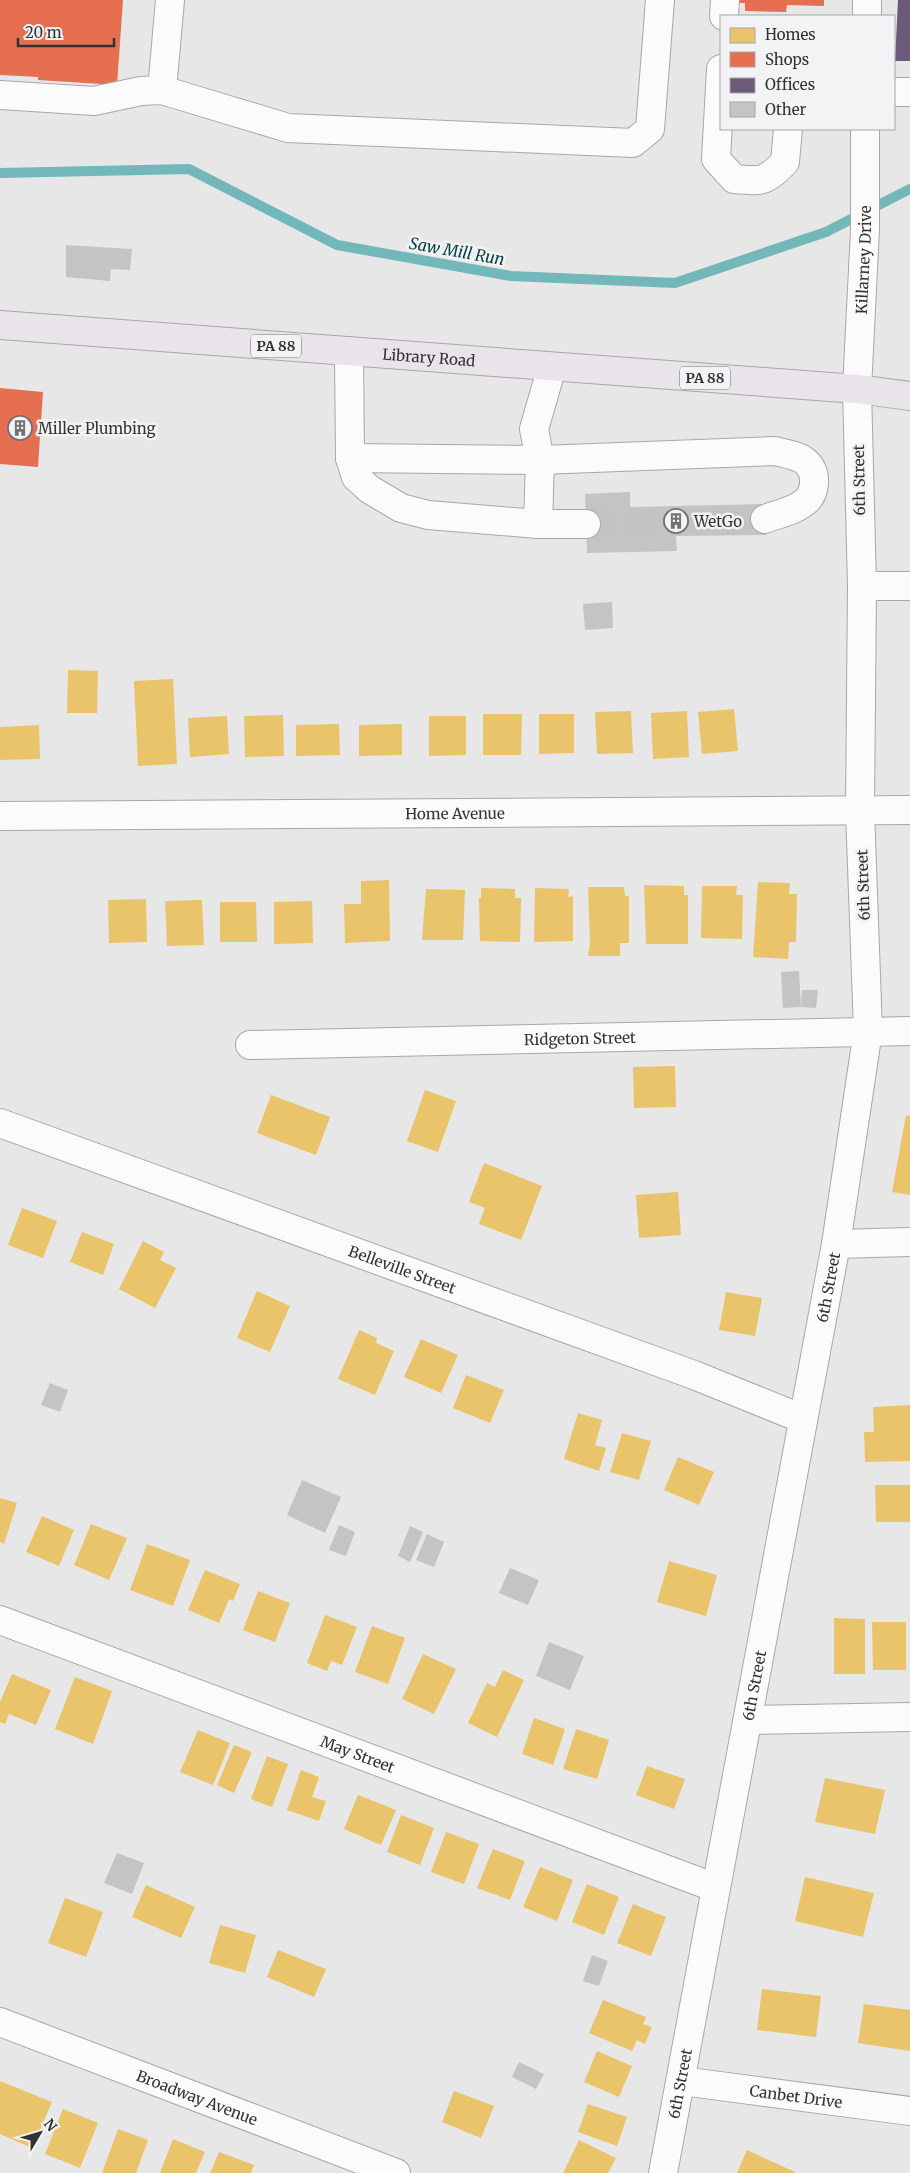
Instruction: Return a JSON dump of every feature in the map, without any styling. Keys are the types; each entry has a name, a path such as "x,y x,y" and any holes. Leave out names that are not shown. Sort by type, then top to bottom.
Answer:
{"main road":[{"name":"Library Road","path":"0,325 552,368 857,389 910,396"},
{"name":"Library Road","path":"857,389 910,385"}],"street":[{"path":"162,90 170,0"},
{"path":"0,95 94,101 141,91 162,90 288,128 633,144 650,129 660,0"},
{"path":"724,15 725,0"},
{"path":"867,0 867,15"},
{"path":"720,87 716,158 734,179 760,181 771,176 785,162 788,130"},
{"path":"895,92 910,92"},
{"name":"Killarney Drive","path":"857,389 865,230 865,138"},
{"path":"350,351 350,458 356,477 369,489 401,508 428,515 538,524 586,524"},
{"path":"538,524 540,460 534,429 552,368"},
{"name":"6th Street","path":"663,2173 682,2081 836,1244 868,1031 860,811 862,586 857,389"},
{"path":"350,458 540,460 775,451 793,455 808,464 815,479 813,490 806,501 795,508 765,519"},
{"path":"862,586 910,586"},
{"name":"Home Avenue","path":"0,816 910,810"},
{"name":"Ridgeton Street","path":"250,1045 910,1031"},
{"name":"Belleville Street","path":"0,1123 694,1375 803,1419"},
{"path":"836,1244 910,1242"},
{"name":"May Street","path":"0,1620 716,1888"},
{"path":"749,1720 910,1717"},
{"name":"Broadway Avenue","path":"0,2022 396,2173"},
{"name":"Canbet Drive","path":"682,2081 910,2111"}],"building: Homes":[{"path":"68,670 98,671 97,713 67,713"},
{"path":"173,679 177,764 138,766 134,681"},
{"path":"734,709 738,751 702,754 698,712"},
{"path":"631,711 633,753 597,754 595,712"},
{"path":"687,711 689,757 653,759 651,713"},
{"path":"483,714 522,714 521,755 483,755"},
{"path":"539,714 574,714 574,753 539,754"},
{"path":"283,715 284,756 245,757 244,716"},
{"path":"227,716 229,754 190,757 188,718"},
{"path":"429,716 466,716 466,755 429,756"},
{"path":"339,724 340,755 296,756 296,725"},
{"path":"402,724 402,755 359,756 359,725"},
{"path":"39,725 40,759 0,760 0,727"},
{"path":"389,880 390,941 345,943 344,904 361,904 361,881"},
{"path":"758,882 790,883 789,894 797,894 796,942 789,942 788,959 753,957"},
{"path":"644,885 684,886 684,895 688,895 688,944 646,944"},
{"path":"702,886 737,886 736,895 743,895 742,939 701,938"},
{"path":"588,887 624,887 625,896 629,896 629,943 620,943 620,956 588,956 590,942"},
{"path":"481,888 515,889 515,898 521,898 520,942 480,941 479,898 481,898"},
{"path":"535,888 569,889 568,897 573,896 573,941 534,942"},
{"path":"426,889 465,890 463,940 422,940"},
{"path":"146,899 147,942 109,943 108,900"},
{"path":"202,900 204,945 167,946 165,901"},
{"path":"312,901 313,943 274,944 274,902"},
{"path":"220,902 256,902 257,942 220,942"},
{"path":"675,1066 676,1107 634,1108 633,1067"},
{"path":"425,1090 456,1101 438,1152 407,1141"},
{"path":"271,1095 330,1117 316,1155 257,1133"},
{"path":"906,1115 910,1116 910,1195 892,1192"},
{"path":"484,1163 542,1186 521,1240 479,1224 485,1208 469,1202"},
{"path":"678,1192 681,1235 639,1238 636,1195"},
{"path":"22,1208 57,1221 43,1258 8,1245"},
{"path":"82,1232 114,1244 103,1275 70,1262"},
{"path":"143,1241 164,1252 160,1260 176,1268 155,1308 119,1289"},
{"path":"257,1291 290,1306 270,1352 237,1338"},
{"path":"726,1292 762,1298 755,1336 719,1330"},
{"path":"359,1330 377,1338 376,1343 394,1351 375,1395 338,1379"},
{"path":"421,1339 458,1355 441,1393 404,1377"},
{"path":"466,1375 504,1390 490,1423 453,1408"},
{"path":"910,1405 910,1461 865,1462 864,1432 874,1432 873,1407"},
{"path":"578,1413 602,1420 595,1445 606,1448 599,1471 564,1459"},
{"path":"622,1433 651,1441 639,1480 610,1472"},
{"path":"678,1457 714,1472 699,1505 664,1490"},
{"path":"875,1485 910,1485 910,1522 876,1522"},
{"path":"0,1498 17,1503 4,1544 0,1542"},
{"path":"42,1516 74,1530 59,1566 26,1552"},
{"path":"91,1524 127,1538 109,1580 74,1565"},
{"path":"147,1544 190,1560 173,1606 130,1590"},
{"path":"669,1561 717,1575 706,1616 657,1602"},
{"path":"205,1570 240,1584 233,1601 229,1599 219,1623 188,1610"},
{"path":"258,1591 290,1603 275,1642 243,1630"},
{"path":"325,1615 357,1627 342,1665 331,1661 327,1671 307,1663"},
{"path":"834,1618 865,1619 865,1674 834,1674"},
{"path":"872,1622 906,1622 906,1670 873,1670"},
{"path":"372,1626 405,1638 388,1684 355,1672"},
{"path":"423,1654 456,1669 434,1714 402,1699"},
{"path":"503,1670 524,1680 497,1737 468,1723 487,1683 495,1687"},
{"path":"12,1674 51,1690 36,1725 9,1714 5,1724 0,1722 0,1702"},
{"path":"75,1677 112,1691 93,1744 55,1729"},
{"path":"534,1718 565,1729 553,1765 522,1754"},
{"path":"576,1729 609,1740 597,1779 563,1769"},
{"path":"198,1730 230,1743 213,1785 180,1772"},
{"path":"234,1745 252,1752 234,1793 217,1785"},
{"path":"267,1756 288,1764 272,1807 251,1799"},
{"path":"647,1766 685,1779 674,1809 636,1795"},
{"path":"301,1770 319,1777 312,1797 326,1801 319,1821 287,1810"},
{"path":"825,1778 885,1790 875,1834 815,1822"},
{"path":"358,1795 396,1810 381,1845 344,1829"},
{"path":"401,1815 434,1828 420,1865 387,1852"},
{"path":"446,1832 479,1844 464,1884 431,1872"},
{"path":"493,1849 525,1861 510,1900 477,1888"},
{"path":"540,1867 573,1880 557,1921 523,1907"},
{"path":"805,1877 874,1893 863,1937 795,1921"},
{"path":"587,1884 619,1897 604,1935 572,1922"},
{"path":"146,1885 195,1907 181,1938 132,1917"},
{"path":"65,1898 103,1912 86,1957 48,1943"},
{"path":"633,1904 666,1917 651,1956 617,1943"},
{"path":"220,1925 256,1935 245,1973 209,1963"},
{"path":"278,1950 326,1969 314,1997 267,1977"},
{"path":"762,1989 821,1996 816,2037 757,2030"},
{"path":"603,2000 646,2017 643,2024 652,2027 645,2044 637,2040 632,2051 589,2033"},
{"path":"864,2004 910,2010 910,2051 858,2043"},
{"path":"597,2051 632,2066 619,2097 584,2082"},
{"path":"0,2081 52,2102 32,2148 0,2134"},
{"path":"454,2091 494,2106 481,2138 442,2122"},
{"path":"588,2104 627,2117 617,2146 578,2132"},
{"path":"63,2109 98,2123 80,2168 45,2154"},
{"path":"118,2129 148,2140 136,2173 102,2173"},
{"path":"173,2139 205,2152 196,2173 160,2173"},
{"path":"579,2140 616,2158 608,2173 563,2173"},
{"path":"747,2150 797,2173 737,2173"},
{"path":"219,2152 254,2165 251,2173 210,2173"}],"building: Shops":[{"path":"0,0 123,0 117,85 38,80 38,77 0,75"},
{"path":"739,0 824,0 824,6 787,5 786,12 745,11 745,3 739,3"},
{"name":"Miller Plumbing","path":"0,388 43,392 38,467 0,464"}],"building: Offices":[{"path":"898,0 910,0 910,61 895,61"}],"building: Other":[{"path":"66,245 132,249 130,270 111,269 110,281 66,277"},
{"name":"WetGo","path":"630,492 630,507 765,504 766,535 676,536 677,551 587,553 585,494"},
{"path":"612,602 613,628 585,630 583,604"},
{"path":"799,971 801,1007 783,1008 781,972"},
{"path":"802,990 818,990 816,1008 801,1007"},
{"path":"50,1383 68,1390 60,1412 41,1405"},
{"path":"302,1480 341,1497 325,1533 287,1515"},
{"path":"339,1525 355,1532 346,1556 329,1550"},
{"path":"410,1526 423,1532 410,1562 398,1556"},
{"path":"427,1534 444,1542 434,1567 416,1560"},
{"path":"510,1568 539,1580 528,1605 499,1593"},
{"path":"549,1642 584,1656 570,1690 536,1676"},
{"path":"117,1853 144,1863 132,1894 104,1883"},
{"path":"592,1955 608,1961 599,1986 583,1981"},
{"path":"519,2062 544,2074 536,2089 512,2077"}],"waterway":[{"name":"Saw Mill Run","path":"0,173 189,169 337,245 511,276 675,283 826,232 910,189"}],"tunnel":[{"path":"586,524 765,519"}],"place":[{"name":"Miller Plumbing","path":"20,428"},
{"name":"WetGo","path":"676,521"}]}
